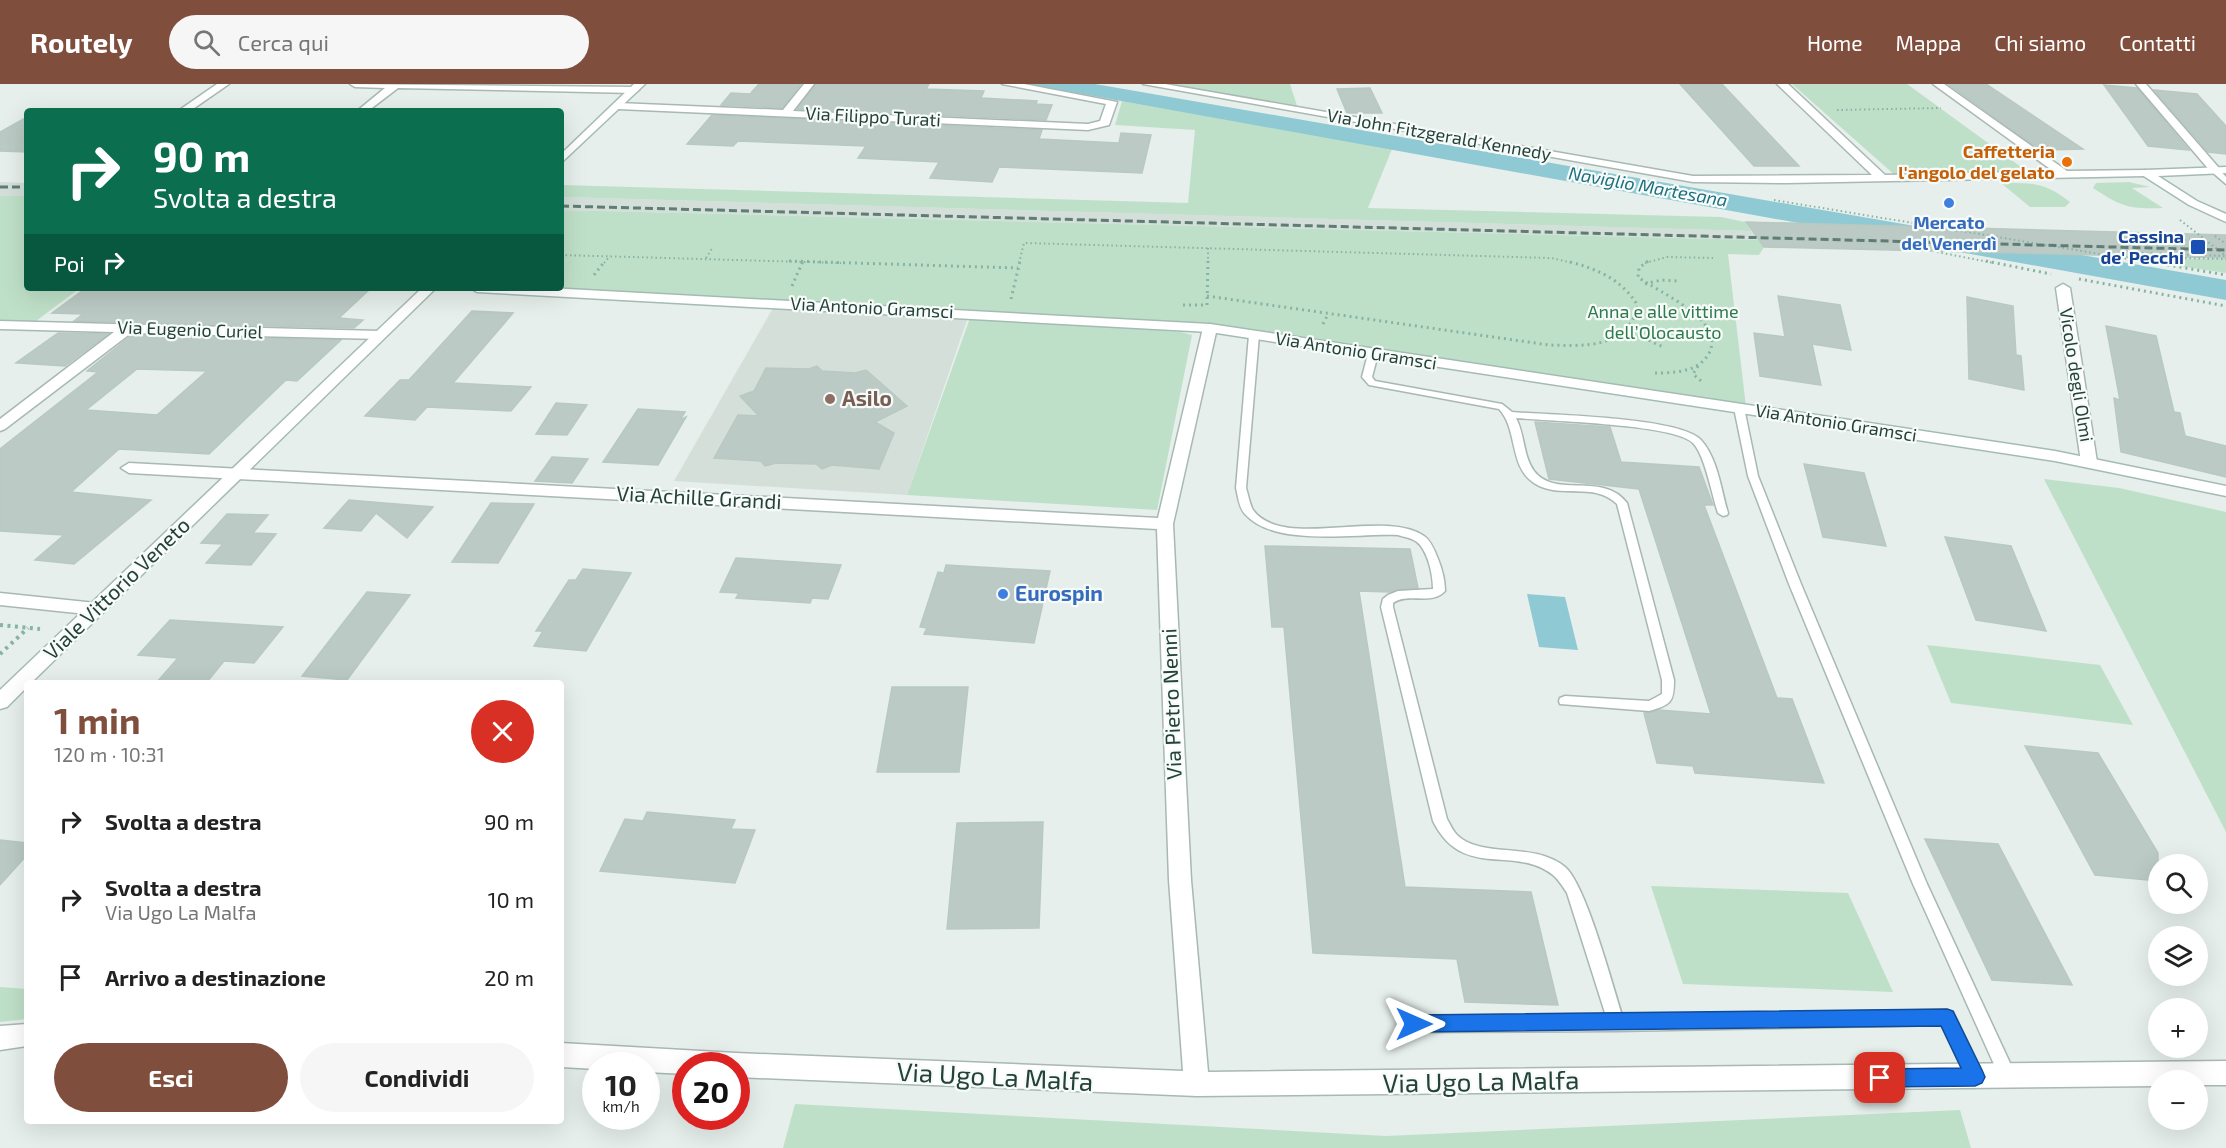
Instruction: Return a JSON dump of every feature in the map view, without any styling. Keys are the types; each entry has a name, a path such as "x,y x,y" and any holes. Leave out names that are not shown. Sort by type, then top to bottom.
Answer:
{"street":[{"path":"188,108 224,84"},
{"path":"355,84 637,87"},
{"path":"786,112 809,84"},
{"name":"Via Filippo Turati","path":"618,106 1093,127 1105,123 1112,102 1007,84"},
{"name":"Via John Fitzgerald Kennedy","path":"1148,84 1703,179 2060,175 2220,170"},
{"path":"1192,92 1211,84"},
{"path":"1782,84 1882,178"},
{"path":"1926,84 2060,175"},
{"path":"1938,84 2060,175"},
{"path":"2141,84 2220,170"},
{"path":"366,108 396,85"},
{"path":"564,157 637,87"},
{"path":"2145,173 2193,203 2226,218"},
{"name":"Vicolo degli Olmi","path":"2063,288 2090,462"},
{"name":"Viale Vittorio Veneto","path":"0,702 426,291"},
{"name":"Via Antonio Gramsci","path":"532,291 1210,328 2090,462 2226,491"},
{"name":"Via Eugenio Curiel","path":"0,325 380,335"},
{"path":"0,426 128,328"},
{"name":"Via Pietro Nenni","path":"1197,1084 1180,880 1165,524 1210,328"},
{"path":"129,468 233,476"},
{"name":"Via Achille Grandi","path":"233,476 587,492 1165,524"},
{"path":"0,599 96,609"},
{"path":"0,1038 24,1035"},
{"name":"Via Ugo La Malfa","path":"564,1055 672,1061"},
{"name":"Via Ugo La Malfa","path":"750,1066 1197,1084 2226,1073"}],"lane":[{"path":"2220,170 2226,182"},
{"path":"1254,335 1241,488 1245,508 1259,521 1278,528 1314,532 1401,532 1419,537 1423,542 1431,554 1439,582 1439,591 1429,595 1396,595 1387,602 1387,607 1440,821 1451,839 1467,849 1488,854 1532,856 1555,866 1564,873 1574,891 1616,1023"},
{"path":"1373,354 1367,377 1372,383 1492,403 1502,407 1510,415 1529,471 1535,479 1553,486 1608,492 1622,503 1668,680 1668,696 1657,704 1649,706 1565,701"},
{"path":"1738,408 1753,476 1795,584 1920,884 2008,1076"},
{"path":"1510,415 1647,427 1690,436 1702,450 1723,513"},
{"path":"1414,1024 1947,1017 1975,1077"}],"path":[{"path":"1811,111 1959,107"},
{"path":"1764,198 2226,275"},
{"path":"2198,234 2226,257"},
{"path":"2213,234 2226,244"},
{"path":"2126,239 2206,240"},
{"path":"1022,299 1011,299 1024,243 1522,257 1567,261 1603,274 1632,295 1638,306 1638,314 1627,330 1613,339 1597,344 1549,345 1208,296"},
{"path":"706,258 713,247"},
{"path":"1207,305 1208,248"},
{"path":"2142,253 2226,257"},
{"path":"564,255 1018,268"},
{"path":"592,277 610,256"},
{"path":"1643,372 1674,371 1698,365 1710,354 1713,342 1710,330 1699,317 1645,284 1637,273 1645,262 1664,257 1713,258"},
{"path":"2108,257 2226,257"},
{"path":"792,286 804,261"},
{"path":"1645,284 1661,280 1677,281"},
{"path":"1173,304 1217,307"},
{"path":"1328,314 1323,324 1334,326"},
{"path":"1627,330 1663,347"},
{"path":"0,625 71,633"},
{"path":"0,654 28,628"}],"shaded area":[{"path":"0,182 24,183 24,196 0,196"},
{"path":"564,197 1751,231 1758,240 564,210"},
{"name":"Asilo","path":"773,308 968,317 907,495 674,481"}],"green space":[{"path":"1140,84 1290,84 1299,112"},
{"path":"1792,84 1907,84 2032,175 1897,177"},
{"path":"1122,101 1392,149 1368,208 1721,217 1745,222 1751,231 564,197 564,185 1188,203 1195,130 1115,125"},
{"path":"2129,182 2150,187 2132,188 2163,208 2126,206 2093,188 2096,183"},
{"path":"2001,183 2038,185 2061,195 2070,202 2065,207 2030,207"},
{"path":"0,196 24,196 24,291 76,291 36,321 0,321"},
{"name":"Anna e alle vittime dell’Olocausto","path":"564,210 1758,240 1764,247 1759,255 1728,254 1746,407 1210,323 564,290"},
{"path":"2125,258 2226,259 2226,273"},
{"path":"970,318 1181,332 1192,335 1157,510 907,495"},
{"path":"2044,479 2119,488 2226,512 2226,832"},
{"path":"1927,645 2100,665 2133,725 1951,703"},
{"path":"1651,886 1848,893 1893,992 1683,984"},
{"path":"0,987 24,989 24,1019 0,1022"},
{"path":"795,1104 1386,1136 1960,1110 1971,1148 783,1148"}],"water":[{"name":"Naviglio Martesana","path":"1027,84 1095,84 2226,280 2226,300"},
{"path":"1527,594 1565,597 1578,650 1539,647"}],"building":[{"path":"759,84 801,84 782,108 721,105 731,93 750,94"},
{"path":"816,84 929,84 926,89 984,91 981,98 1037,101 1036,104 1052,105 1046,120 797,109"},
{"path":"1680,84 1722,84 1799,166 1754,166"},
{"path":"1948,84 1986,84 2083,149 2041,150"},
{"path":"2104,85 2137,88 2189,150 2148,146"},
{"path":"1370,88 1382,113 1347,113 1337,89"},
{"path":"2154,90 2197,94 2226,126 2226,154 2208,152"},
{"path":"712,115 1042,130 1039,139 1119,143 1121,133 1151,135 1142,173 999,167 992,182 930,178 939,162 858,158 866,146 738,141 733,146 687,144"},
{"path":"24,119 24,152 0,151 0,132"},
{"path":"1746,222 2226,235 2226,258 1764,247"},
{"path":"82,291 368,291 339,318 363,320 354,328 74,321 83,314 52,313"},
{"path":"1778,296 1840,305 1851,350 1812,344 1821,385 1760,376 1754,333 1785,337"},
{"path":"1967,297 2013,306 2016,355 2021,356 2024,390 1969,379"},
{"path":"472,311 513,313 453,383 531,387 511,411 427,407 415,420 365,416 400,380 409,380"},
{"path":"2106,326 2156,336 2174,412 2180,413 2185,436 2226,446 2226,477 2121,452 2114,398 2120,400"},
{"path":"58,333 108,334 65,366 16,363"},
{"path":"132,335 341,340 297,381 286,380 209,454 119,449 71,492 151,500 74,564 35,560 64,535 0,531 0,449 98,372 87,371","holes":["137,369 207,371 157,415 86,410"]},
{"name":"Asilo","path":"817,366 822,371 855,373 866,370 907,406 875,422 894,433 879,469 832,465 822,469 816,464 776,463 765,466 761,461 714,458 738,415 759,416 740,396 754,391 766,368 809,369"},
{"path":"556,403 587,405 567,435 536,434"},
{"path":"638,409 685,412 680,420 686,417 658,465 603,462"},
{"path":"1535,422 1610,427 1621,462 1699,467 1713,505 1704,505 1777,698 1792,699 1824,783 1695,773 1693,766 1657,763 1644,713 1659,710 1711,714 1639,489 1549,479"},
{"path":"552,457 588,459 572,483 535,481"},
{"path":"1804,464 1864,473 1886,546 1823,537"},
{"path":"349,500 433,507 407,538 376,513 361,531 324,528"},
{"path":"491,503 534,504 498,563 452,562"},
{"path":"227,514 268,515 253,533 276,534 251,565 206,563 223,544 201,543"},
{"path":"1945,537 2011,546 2046,631 1976,620"},
{"path":"1265,546 1410,549 1418,588 1390,592 1359,591 1405,887 1531,892 1558,1005 1465,1002 1457,959 1313,953 1284,627 1272,627"},
{"path":"736,558 841,565 828,599 812,598 810,603 736,598 739,593 720,592"},
{"path":"946,565 1050,571 1034,643 924,634 927,628 920,627 938,572 944,573"},
{"path":"583,569 631,573 586,651 534,646 543,631 536,631 569,580 576,580"},
{"path":"367,592 410,595 347,680 302,676"},
{"path":"170,620 283,627 254,663 224,661 209,680 159,680 178,658 138,655"},
{"path":"892,687 968,687 959,772 877,772"},
{"path":"2025,746 2098,753 2158,853 2148,854 2148,880 2095,875"},
{"path":"647,812 735,820 731,829 755,830 735,883 600,871 625,819 643,821"},
{"path":"1043,822 1039,928 947,929 957,823"},
{"path":"1925,839 1998,844 2072,985 1992,980"},
{"path":"0,840 24,843 24,858 0,885"}],"railway":[{"path":"0,187 24,187"},
{"path":"564,206 2226,250"}],"place":[{"name":"Caffetteria l'angolo del gelato","path":"2067,162"},
{"name":"Mercato del Venerdì","path":"1949,203"},
{"name":"Cassina de' Pecchi","path":"2198,247"},
{"name":"Asilo","path":"830,399"},
{"name":"Eurospin","path":"1003,594"}],"route":[{"path":"1414,1024 1947,1017 1975,1077 1880,1078"}]}
